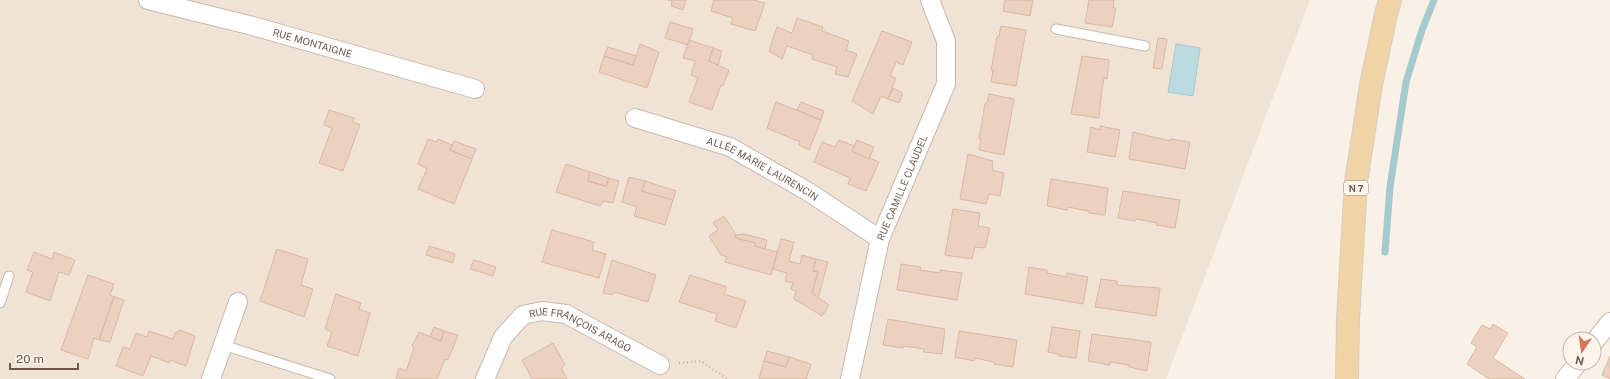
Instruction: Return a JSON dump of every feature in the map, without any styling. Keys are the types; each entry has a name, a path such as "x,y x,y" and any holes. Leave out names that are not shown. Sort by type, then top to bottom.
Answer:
{"main road":[{"name":"N 7","path":"1347,379 1348,319 1356,182 1371,85 1390,0"}],"street":[{"name":"RUE MONTAIGNE","path":"148,0 253,26 475,89"},
{"name":"RUE CAMILLE CLAUDEL","path":"850,379 880,240 946,84 946,41 930,0"},
{"name":"ALLÉE MARIE LAURENCIN","path":"635,118 730,147 807,191 880,240"},
{"path":"211,379 238,302"},
{"name":"RUE FRANÇOIS ARAGO","path":"485,379 504,337 523,315 542,311 566,314 660,365"},
{"path":"1602,332 1610,322"},
{"path":"1565,379 1572,371"}],"lane":[{"path":"1056,29 1145,46"},
{"path":"0,303 9,276"},
{"path":"223,346 330,379"}],"path":[{"path":"660,365 701,361 727,379"}],"shaded area":[{"path":"0,0 1310,0 1166,379 0,379"}],"water":[{"path":"1176,44 1200,48 1193,96 1168,92"}],"building":[{"path":"668,0 686,0 683,10 671,6 672,1"},
{"path":"714,0 754,0 765,3 755,31 731,24 733,18 711,11"},
{"path":"1005,0 1033,0 1030,16 1003,11"},
{"path":"1089,0 1114,0 1113,8 1116,8 1112,27 1085,23"},
{"path":"797,18 823,27 822,31 849,41 846,50 857,54 848,77 835,74 837,67 812,59 813,55 787,46 782,59 769,51 777,27 792,33"},
{"path":"670,22 693,29 688,45 665,38"},
{"path":"1001,26 1026,30 1016,86 991,82 993,70 991,70 997,37 999,36"},
{"path":"882,31 912,42 903,65 896,62 890,76 896,78 888,99 881,96 873,114 852,101"},
{"path":"1158,38 1167,39 1162,69 1153,68"},
{"path":"689,40 713,48 709,61 729,70 723,86 721,85 712,110 689,102 698,78 691,75 695,61 683,58"},
{"path":"640,44 659,52 647,88 599,72 604,56 633,65"},
{"path":"608,47 636,56 633,65 604,56"},
{"path":"713,48 722,51 718,65 709,61"},
{"path":"1082,56 1109,60 1107,79 1104,78 1099,118 1071,114"},
{"path":"893,88 903,93 899,103 888,99"},
{"path":"989,94 1014,99 1004,155 979,150 981,139 979,139 985,104 987,103"},
{"path":"776,102 821,120 809,150 799,145 800,142 767,128"},
{"path":"801,102 824,111 821,120 797,110"},
{"path":"329,110 354,118 353,122 360,125 343,171 319,163 332,128 324,125"},
{"path":"1100,126 1120,130 1115,157 1087,152 1091,127 1100,130"},
{"path":"1133,132 1170,141 1170,139 1190,142 1185,169 1129,159"},
{"path":"428,139 436,142 438,139 452,145 450,150 472,159 454,204 418,189 427,169 418,164"},
{"path":"839,140 854,146 852,151 879,162 866,191 848,184 850,178 814,162 822,142 835,147"},
{"path":"857,140 874,147 869,159 852,151"},
{"path":"454,141 476,149 472,159 450,150"},
{"path":"968,154 993,161 992,170 1004,173 1000,196 989,194 986,204 960,199"},
{"path":"566,164 590,172 588,181 606,186 609,178 619,181 613,203 603,201 600,206 556,192"},
{"path":"590,172 609,178 606,186 588,181"},
{"path":"629,177 645,181 642,191 673,200 665,225 634,216 637,207 622,202"},
{"path":"1051,179 1108,188 1105,215 1089,213 1088,211 1068,207 1067,210 1047,206"},
{"path":"645,181 676,191 673,200 642,191"},
{"path":"1123,191 1180,200 1175,228 1156,225 1157,223 1136,219 1135,221 1118,218"},
{"path":"953,209 980,213 978,226 990,228 985,248 975,247 972,259 945,255"},
{"path":"724,216 736,235 735,238 756,243 755,246 777,252 771,275 725,262 727,257 721,255 709,236 718,230 713,223"},
{"path":"552,230 594,242 592,250 606,254 599,278 542,262"},
{"path":"744,234 767,240 765,249 755,246 756,243 735,238 736,235"},
{"path":"781,239 794,242 789,261 800,264 802,255 816,259 813,271 818,272 812,293 829,305 822,316 794,299 796,291 791,289 793,283 785,281 787,273 773,269"},
{"path":"429,246 455,254 453,263 426,255"},
{"path":"277,249 308,259 301,285 313,289 304,317 260,301"},
{"path":"34,252 52,259 54,252 75,260 69,275 59,272 50,301 26,292 33,272 27,270"},
{"path":"816,259 828,262 818,298 812,293 818,272 813,271"},
{"path":"474,260 496,267 493,276 470,269"},
{"path":"612,260 656,275 648,302 614,292 612,295 603,293"},
{"path":"901,264 921,267 920,270 940,273 940,270 962,273 957,300 897,290"},
{"path":"1029,267 1047,270 1047,273 1067,277 1067,273 1088,277 1083,304 1025,294"},
{"path":"88,275 114,284 110,295 114,297 99,340 94,338 88,359 61,350"},
{"path":"690,275 727,287 724,294 746,301 736,328 715,321 717,314 679,302"},
{"path":"1101,279 1117,281 1117,285 1160,288 1156,316 1095,307"},
{"path":"336,294 361,303 359,309 370,313 358,356 327,346 332,332 325,329"},
{"path":"114,297 124,300 110,342 99,340"},
{"path":"888,319 945,329 942,354 924,352 924,349 883,345"},
{"path":"1493,324 1508,333 1493,358 1525,379 1489,379 1467,364 1477,347 1471,343 1482,325 1490,329"},
{"path":"434,327 444,331 441,341 430,337"},
{"path":"1052,327 1080,331 1076,358 1059,356 1059,354 1048,352"},
{"path":"180,330 195,336 186,366 170,360 169,363 151,356 143,376 116,366 123,347 130,349 136,333 147,337 149,331 173,339 175,333"},
{"path":"444,331 458,335 448,360 445,359 437,379 396,379 399,368 406,371 414,348 412,346 419,332 441,341"},
{"path":"959,331 1017,340 1013,367 994,364 994,362 975,358 974,361 955,357"},
{"path":"1092,334 1151,342 1147,371 1129,367 1129,365 1110,362 1110,365 1088,361"},
{"path":"553,343 565,365 561,368 567,379 532,379 522,360"},
{"path":"767,351 789,357 786,367 764,361"},
{"path":"1610,356 1610,379 1602,375"},
{"path":"789,357 811,364 806,379 759,379 764,361 786,367"}],"waterway":[{"path":"1385,252 1390,187 1406,82 1422,30 1434,0"}]}
